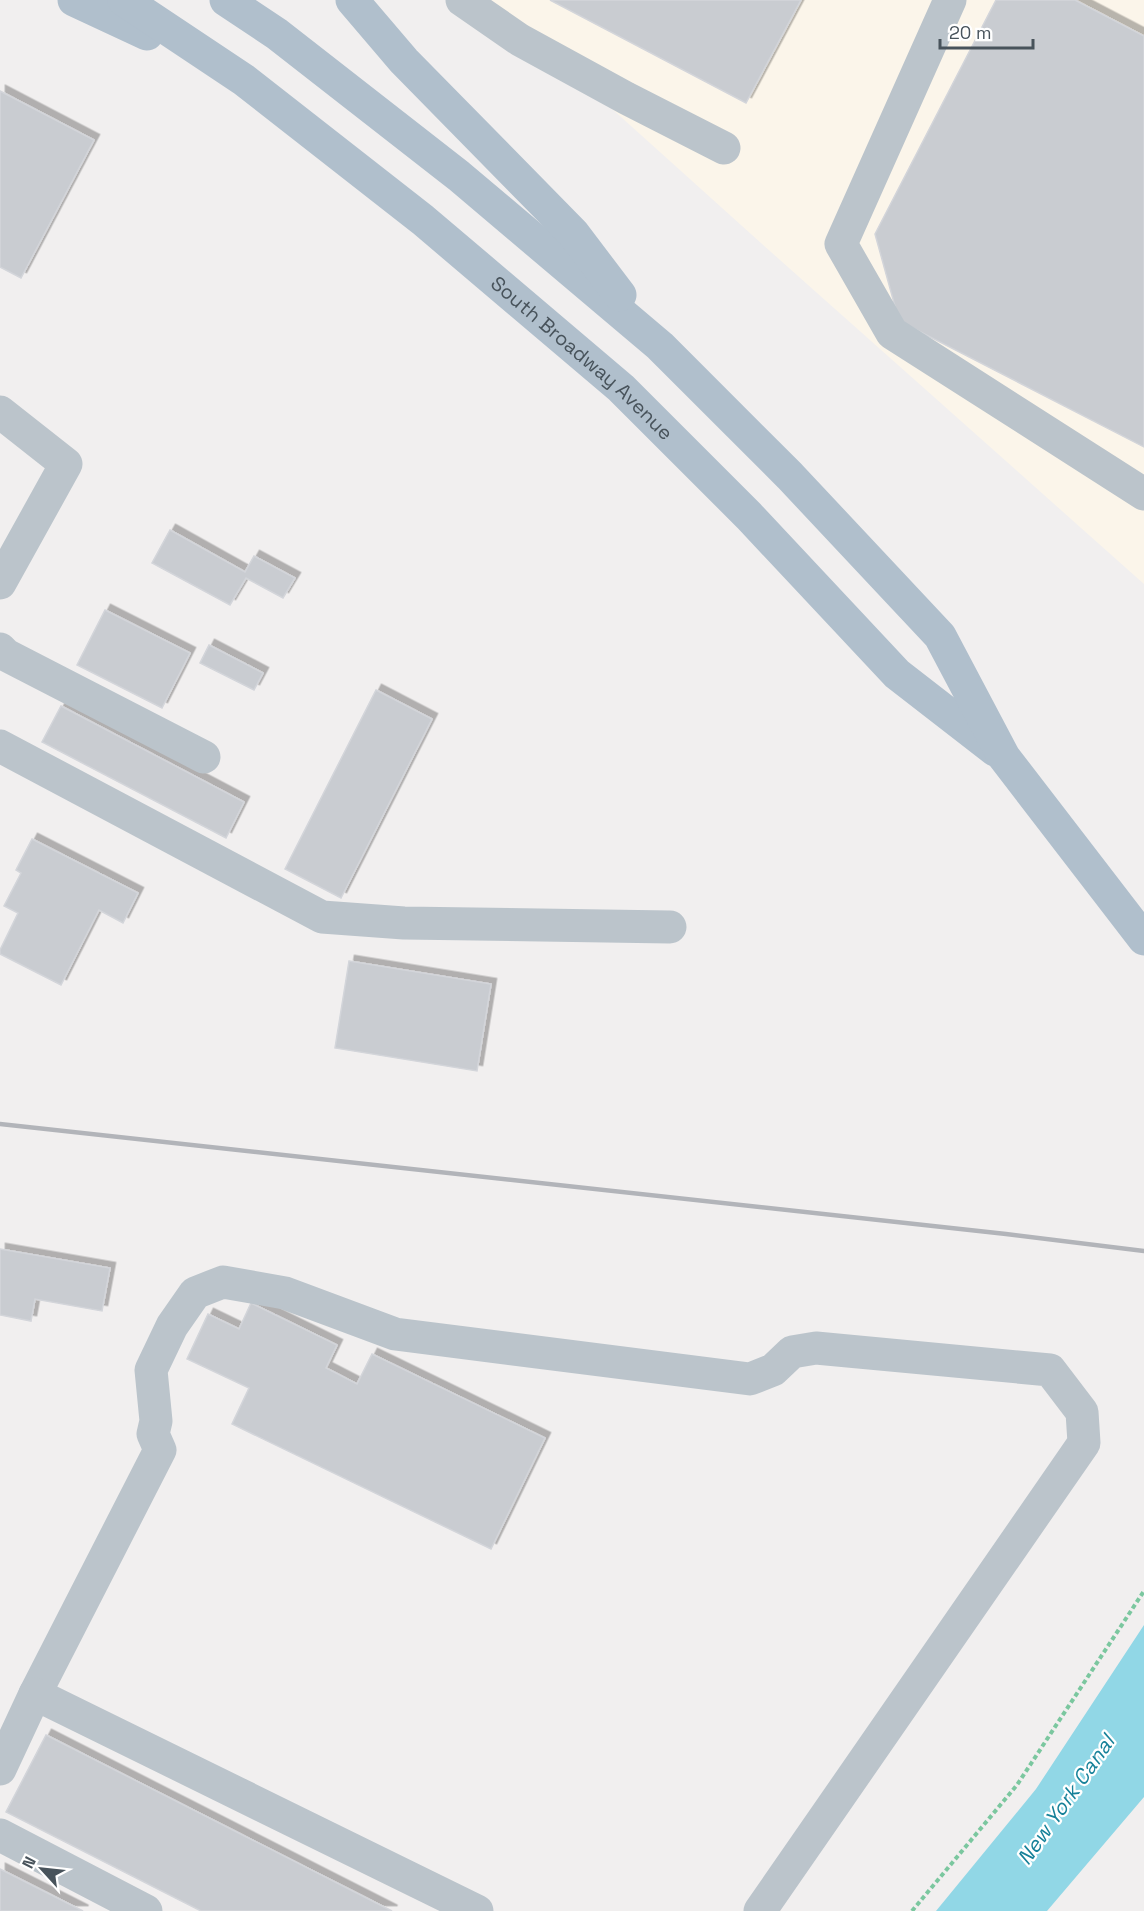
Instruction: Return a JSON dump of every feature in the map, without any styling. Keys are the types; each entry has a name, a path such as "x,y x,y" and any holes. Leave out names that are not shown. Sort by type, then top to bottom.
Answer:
{"main road":[{"path":"74,0 244,80"},
{"name":"South Broadway Avenue","path":"124,0 244,80 423,220 621,388 749,516 897,674 1004,757"},
{"name":"South Broadway Avenue","path":"226,0 277,34 459,176 660,346 790,476 940,636 1004,757 1144,939"},
{"path":"352,0 404,61 573,232 660,346"}],"street":[{"path":"462,0 520,40 724,148"},
{"path":"950,0 841,244 892,333 1144,494"},
{"path":"0,412 66,464 0,583"},
{"path":"0,649 6,655 204,757"},
{"path":"0,746 322,918 404,923 670,927"},
{"path":"0,1769 35,1694 160,1450 153,1434 156,1421 151,1370 155,1361 172,1326 195,1293 224,1282 285,1293 395,1334 750,1378 773,1370 792,1352 816,1348 1050,1371 1082,1412 1084,1443 760,1911"},
{"path":"35,1694 477,1911"},
{"path":"0,1835 146,1911"}],"path":[{"path":"912,1911 1017,1785 1144,1591"}],"shaded area":[{"path":"491,0 1144,0 1144,584 771,252"}],"water":[{"name":"New York Canal","path":"1144,1625 1144,1797 1047,1911 936,1911 1036,1789"}],"building":[{"path":"550,0 801,0 746,103"},
{"path":"996,0 1075,0 1144,36 1144,447 899,321 875,234"},
{"path":"0,91 94,140 21,278 0,267"},
{"path":"170,530 245,572 254,556 295,578 283,598 246,578 230,605 152,563"},
{"path":"105,610 190,653 162,708 77,665"},
{"path":"209,645 263,673 254,690 200,663"},
{"path":"376,690 432,719 341,898 285,869"},
{"path":"61,706 244,802 226,838 42,742"},
{"path":"32,839 138,893 123,923 99,910 61,985 0,954 18,913 4,906 21,873 16,870"},
{"path":"349,961 491,984 477,1071 335,1048"},
{"path":"0,1249 110,1268 102,1311 35,1299 31,1321 0,1315"},
{"path":"251,1303 337,1345 326,1368 357,1384 372,1354 545,1438 491,1549 232,1424 249,1388 187,1359 208,1314 239,1329"},
{"path":"46,1735 392,1911 201,1911 6,1812"},
{"path":"0,1869 83,1911 0,1911"}],"railway":[{"path":"0,1124 1144,1251"}]}
